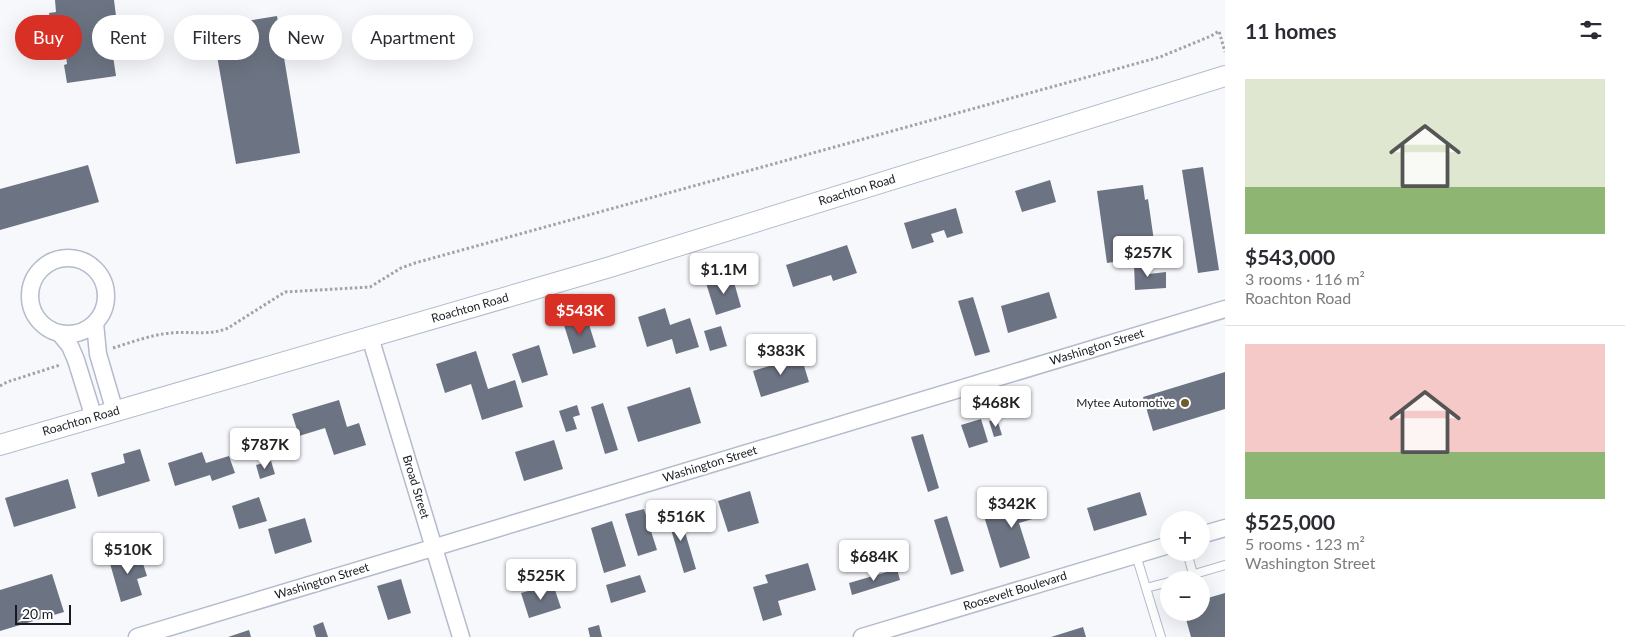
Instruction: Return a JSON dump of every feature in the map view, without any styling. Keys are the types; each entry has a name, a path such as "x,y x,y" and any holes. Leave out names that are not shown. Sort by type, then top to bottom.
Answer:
{"street":[{"name":"Roachton Road","path":"0,445 610,267 1225,76"},
{"path":"62,258 76,258 88,263 98,272 105,284 107,294 106,305 102,315 85,330 73,334 60,334 48,329 38,320 31,308 29,295 32,282 39,270 50,262 62,258"},
{"name":"Washington Street","path":"137,637 1225,309"},
{"path":"95,323 98,354 115,412"},
{"path":"60,334 70,346 76,360 94,418"},
{"name":"Broad Street","path":"370,337 461,637"},
{"path":"1210,533 1225,528"},
{"name":"Roosevelt Boulevard","path":"862,637 1160,548"}],"lane":[{"path":"1136,555 1161,637"},
{"path":"1204,571 1225,565"},
{"path":"1146,588 1160,584"}],"path":[{"path":"107,350 142,339 170,333 218,332 228,328 285,292 370,287 401,268 415,263 1150,60 1211,36 1219,31 1225,52"},
{"path":"0,386 7,382 61,365"}],"building":[{"path":"55,0 114,0 116,15 92,15 92,60 114,60 116,76 67,83 64,65 67,64 66,60 82,60 82,15 49,15 49,13 56,12"},
{"path":"269,17 269,60 284,60 300,153 236,164 218,60 259,60 259,19"},
{"path":"88,165 99,202 0,230 0,189"},
{"path":"1203,167 1219,270 1198,273 1182,170"},
{"path":"1050,180 1056,202 1022,212 1015,191"},
{"path":"1143,185 1145,200 1148,199 1154,241 1151,241 1154,256 1107,263 1097,191"},
{"path":"956,208 963,233 947,238 944,230 931,234 934,242 912,249 904,223"},
{"path":"847,245 857,273 833,281 831,275 793,287 786,265"},
{"path":"1134,263 1148,263 1149,274 1166,272 1166,288 1135,290"},
{"path":"732,275 741,307 716,315 706,283"},
{"path":"1049,292 1057,318 1008,333 1001,306"},
{"path":"973,297 990,352 975,356 958,301"},
{"path":"665,308 670,325 690,318 699,347 676,354 672,339 647,347 638,317"},
{"path":"587,318 596,347 573,354 564,325"},
{"path":"721,326 727,346 710,351 704,331"},
{"path":"539,345 548,375 522,383 512,354"},
{"path":"476,351 488,389 515,380 523,407 482,420 471,384 445,393 436,364"},
{"path":"801,356 809,382 761,397 753,371"},
{"name":"Mytee Automotive","path":"1225,372 1225,409 1153,431 1143,397"},
{"path":"690,387 701,423 638,442 627,407"},
{"path":"339,400 347,427 359,423 366,445 334,455 325,428 299,436 292,414"},
{"path":"603,403 618,450 605,454 591,407"},
{"path":"577,405 580,415 573,417 577,429 566,432 559,411"},
{"path":"981,419 988,442 969,448 961,425"},
{"path":"997,419 1002,435 994,437 989,421"},
{"path":"923,434 939,488 928,492 911,437"},
{"path":"554,440 563,469 524,481 515,452"},
{"path":"140,449 150,481 98,497 91,473 125,463 123,454"},
{"path":"202,452 206,463 229,456 235,473 212,481 210,475 175,486 168,463"},
{"path":"271,461 275,474 260,479 256,465"},
{"path":"68,479 76,508 14,527 5,498"},
{"path":"750,491 759,523 728,532 718,501"},
{"path":"1140,492 1147,515 1094,531 1087,508"},
{"path":"1040,495 1046,515 1019,523 1030,558 1000,568 983,513"},
{"path":"259,497 267,521 239,529 232,506"},
{"path":"644,509 657,550 638,556 625,514"},
{"path":"679,512 696,569 684,573 667,516"},
{"path":"947,516 964,571 951,575 934,520"},
{"path":"305,518 312,542 275,554 268,529"},
{"path":"612,521 626,566 604,573 591,528"},
{"path":"139,551 147,576 137,579 142,595 121,602 109,560"},
{"path":"808,563 816,590 778,601 782,615 763,621 753,587 768,583 765,575"},
{"path":"897,569 900,580 852,595 849,583"},
{"path":"52,574 64,612 0,631 0,590"},
{"path":"640,575 646,592 611,603 606,585"},
{"path":"401,579 411,613 388,620 377,586"},
{"path":"553,584 561,608 529,618 521,593"},
{"path":"1225,593 1225,637 1191,637 1187,621 1210,621 1210,597"},
{"path":"323,622 328,637 316,637 313,626"},
{"path":"599,625 602,637 590,637 588,628"},
{"path":"1083,627 1086,637 1051,637"},
{"path":"249,630 251,637 228,637"}],"place":[{"name":"Mytee Automotive","path":"1185,403"}]}
